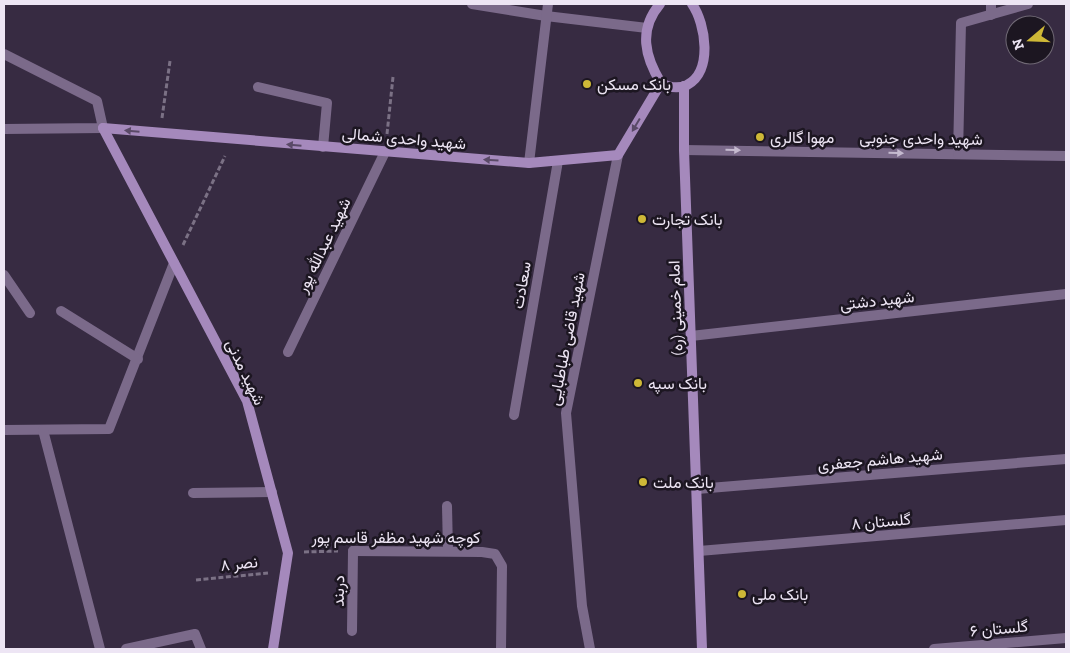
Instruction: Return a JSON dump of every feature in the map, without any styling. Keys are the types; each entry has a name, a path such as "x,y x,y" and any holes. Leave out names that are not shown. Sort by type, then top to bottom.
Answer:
{"street":[{"path":"472,4 546,16 647,28"},
{"path":"529,163 548,4"},
{"path":"660,4 654,10 647,28 645,43 661,83 674,88 684,86 697,77 704,64 705,52 700,21 697,10 692,4"},
{"path":"991,4 991,15"},
{"path":"958,154 961,23 1028,4"},
{"path":"4,54 97,101 103,128 4,129"},
{"path":"618,156 661,83"},
{"name":"امام خمینی (ره)","path":"684,86 684,150 702,649"},
{"path":"258,87 327,102 323,147"},
{"name":"شهید واحدی شمالی","path":"103,128 529,163 618,156"},
{"name":"شهيد مدنی","path":"103,128 247,401 288,553 273,649"},
{"name":"شهید واحدی جنوبی","path":"684,150 1066,156"},
{"name":"شهید عبدالله پور","path":"288,352 385,152"},
{"name":"شهید قاضی طباطبایی","path":"590,649 582,606 566,413 618,156"},
{"name":"سعادت","path":"514,415 558,161"},
{"path":"4,430 109,429 174,263"},
{"path":"4,275 30,314"},
{"name":"شهید دشتی","path":"691,336 1066,294"},
{"path":"61,311 138,359"},
{"path":"43,430 100,649"},
{"name":"شهيد هاشم جعفری","path":"697,489 1066,459"},
{"path":"193,493 272,492"},
{"path":"447,506 448,551"},
{"name":"گلستان ۸","path":"699,552 1066,520"},
{"name":"کوچه شهید مظفر قاسم پور","path":"353,551 448,551 495,554 502,566 501,649"},
{"name":"دربند","path":"352,631 353,551"},
{"path":"126,649 195,634 201,649"},
{"name":"گلستان ۶","path":"934,649 1066,638"}],"path":[{"path":"160,133 170,61"},
{"path":"385,152 393,77"},
{"path":"174,263 233,139"},
{"name":"کوچه شهید مظفر قاسم پور","path":"288,553 353,551"},
{"name":"نصر ۸","path":"196,580 286,571"}],"place":[{"name":"بانک مسکن","path":"587,84"},
{"name":"مهوا گالری","path":"760,137"},
{"name":"بانک تجارت","path":"642,219"},
{"name":"بانک سپه","path":"638,383"},
{"name":"بانک ملت","path":"643,482"},
{"name":"بانک ملی","path":"742,594"}]}
